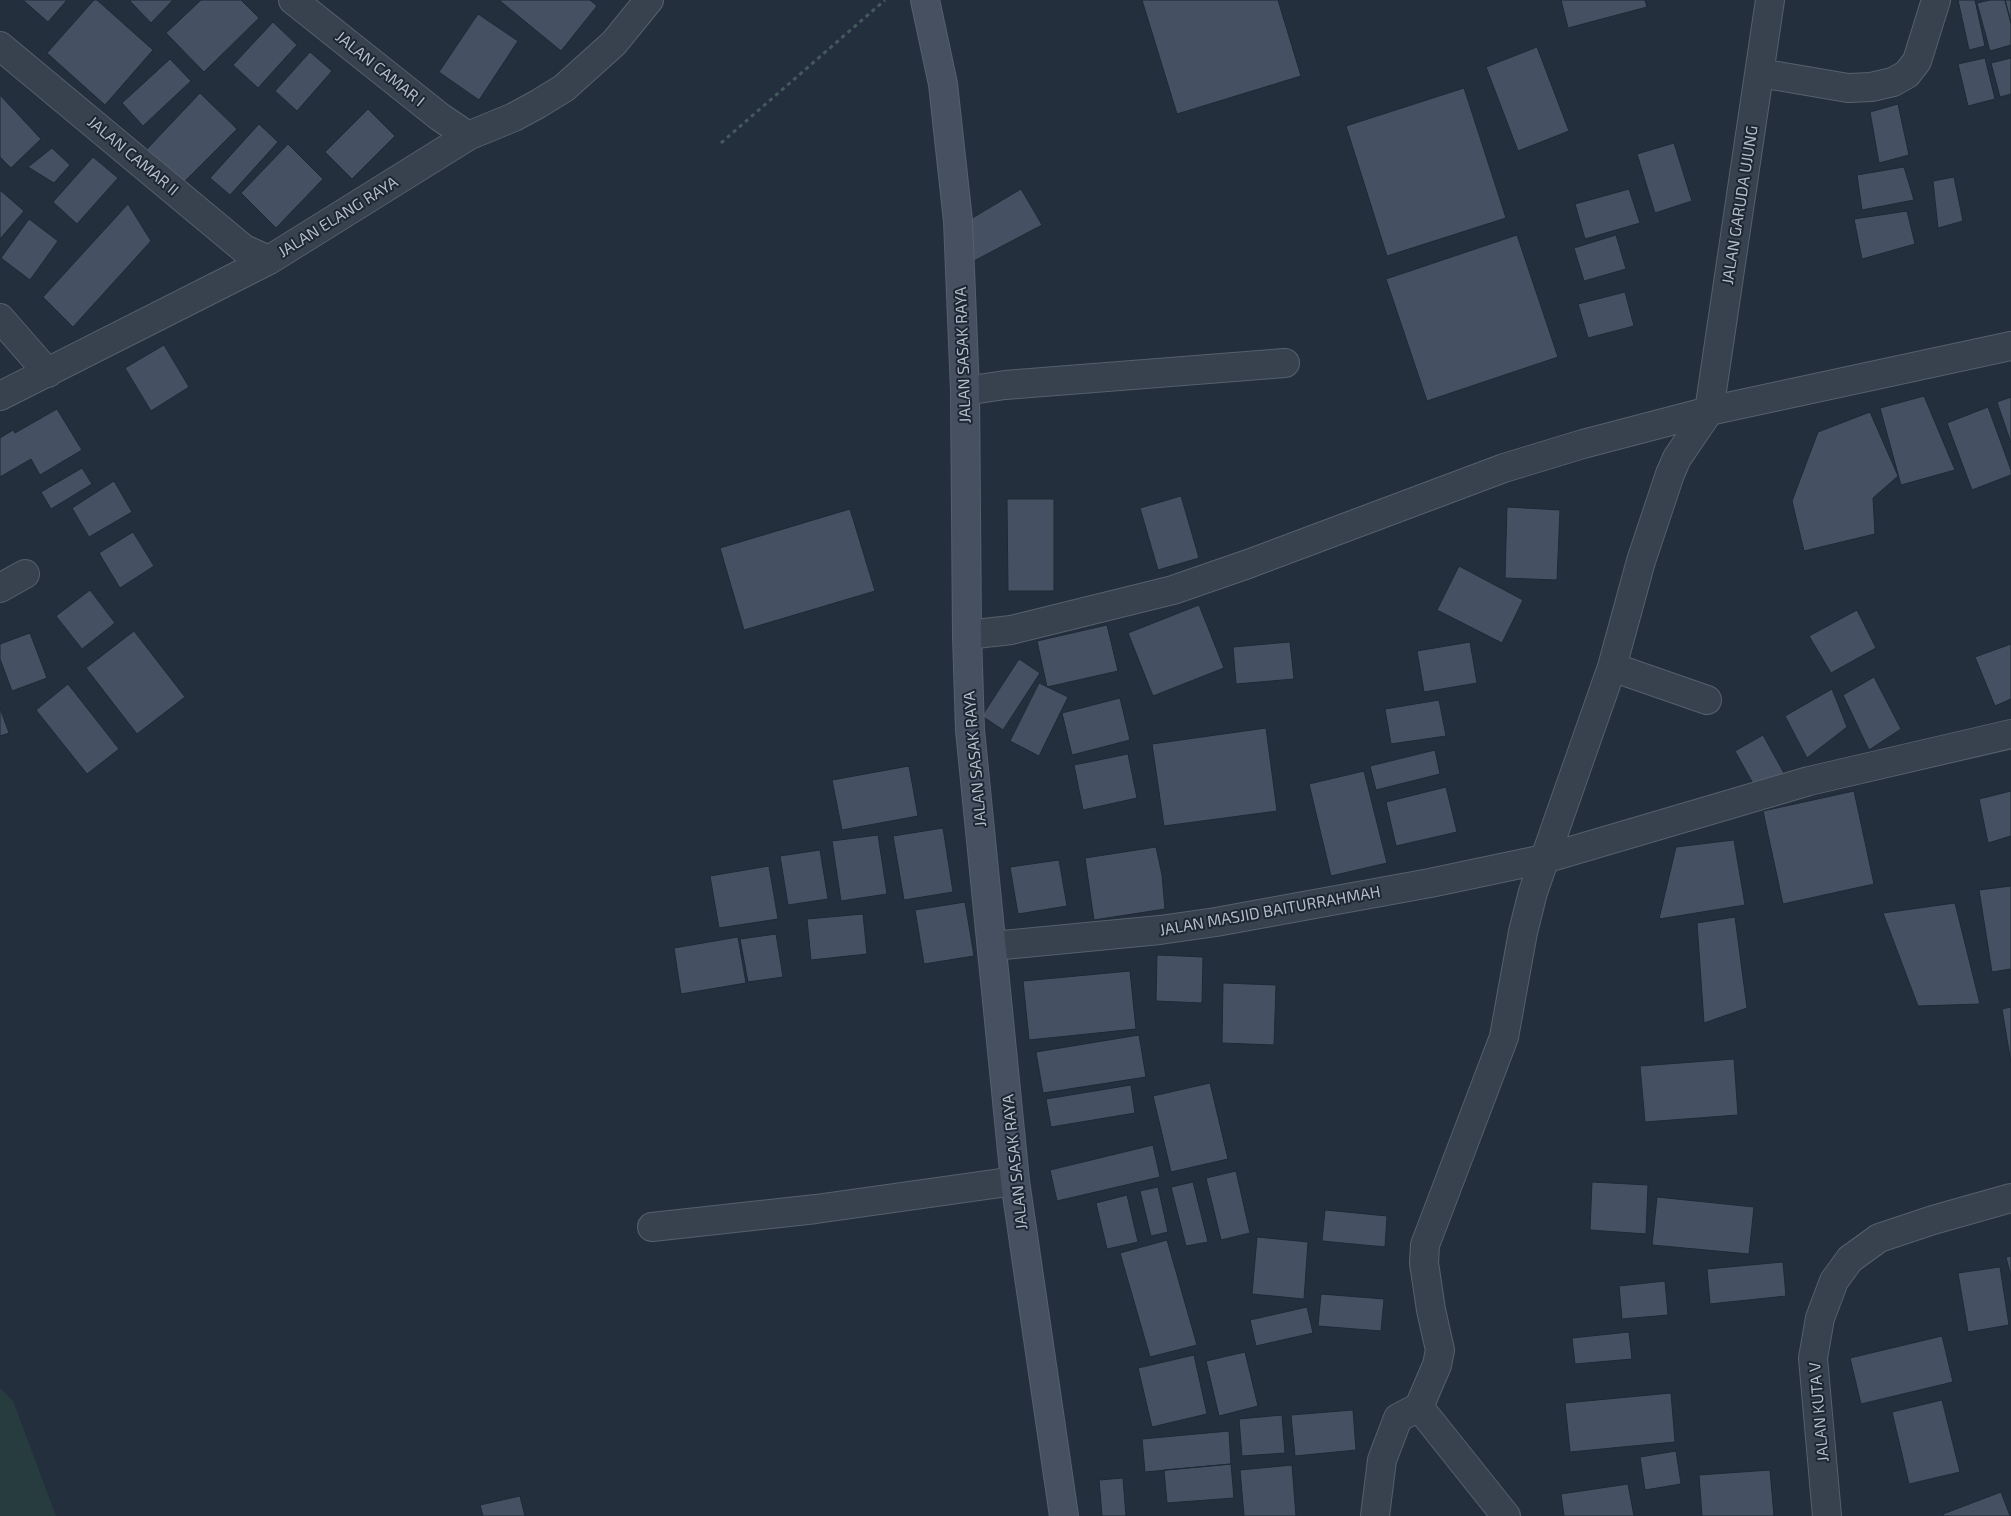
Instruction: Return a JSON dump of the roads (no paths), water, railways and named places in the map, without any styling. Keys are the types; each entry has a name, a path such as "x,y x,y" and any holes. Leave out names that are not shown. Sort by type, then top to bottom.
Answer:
{"street":[{"name":"JALAN CAMAR I","path":"293,0 440,117 468,136"},
{"name":"JALAN ELANG RAYA","path":"0,396 269,260 468,136 514,117 564,88 614,43 649,0"},
{"name":"JALAN SASAK RAYA","path":"925,0 943,84 957,211 965,391 967,635 970,730 1015,1181 1064,1516"},
{"name":"JALAN GARUDA UJUNG","path":"1709,411 1770,0"},
{"path":"1760,73 1848,88 1872,87 1893,82 1907,74 1917,60 1936,0"},
{"name":"JALAN CAMAR II","path":"0,46 244,249 269,260"},
{"path":"0,318 48,373"},
{"path":"967,635 1011,630 1173,590 1248,564 1504,468 1583,444 1709,411 2011,346"},
{"path":"965,391 1005,385 1285,363"},
{"path":"1375,1516 1382,1460 1398,1418 1419,1407 1437,1365 1440,1350 1424,1263 1425,1245 1504,1037 1523,932 1544,859 1612,666 1641,560 1670,474 1682,450 1709,411"},
{"path":"0,588 25,574"},
{"path":"1612,666 1707,700"},
{"name":"JALAN MASJID BAITURRAHMAH","path":"993,946 1160,930 1216,922 1299,908 1544,859 1809,781 2011,734"},
{"path":"652,1227 826,1208 1015,1181"},
{"name":"JALAN KUTA V","path":"1827,1516 1813,1358 1820,1318 1834,1281 1850,1260 1879,1238 1933,1220 2011,1198"},
{"path":"1419,1407 1506,1516"}]}
